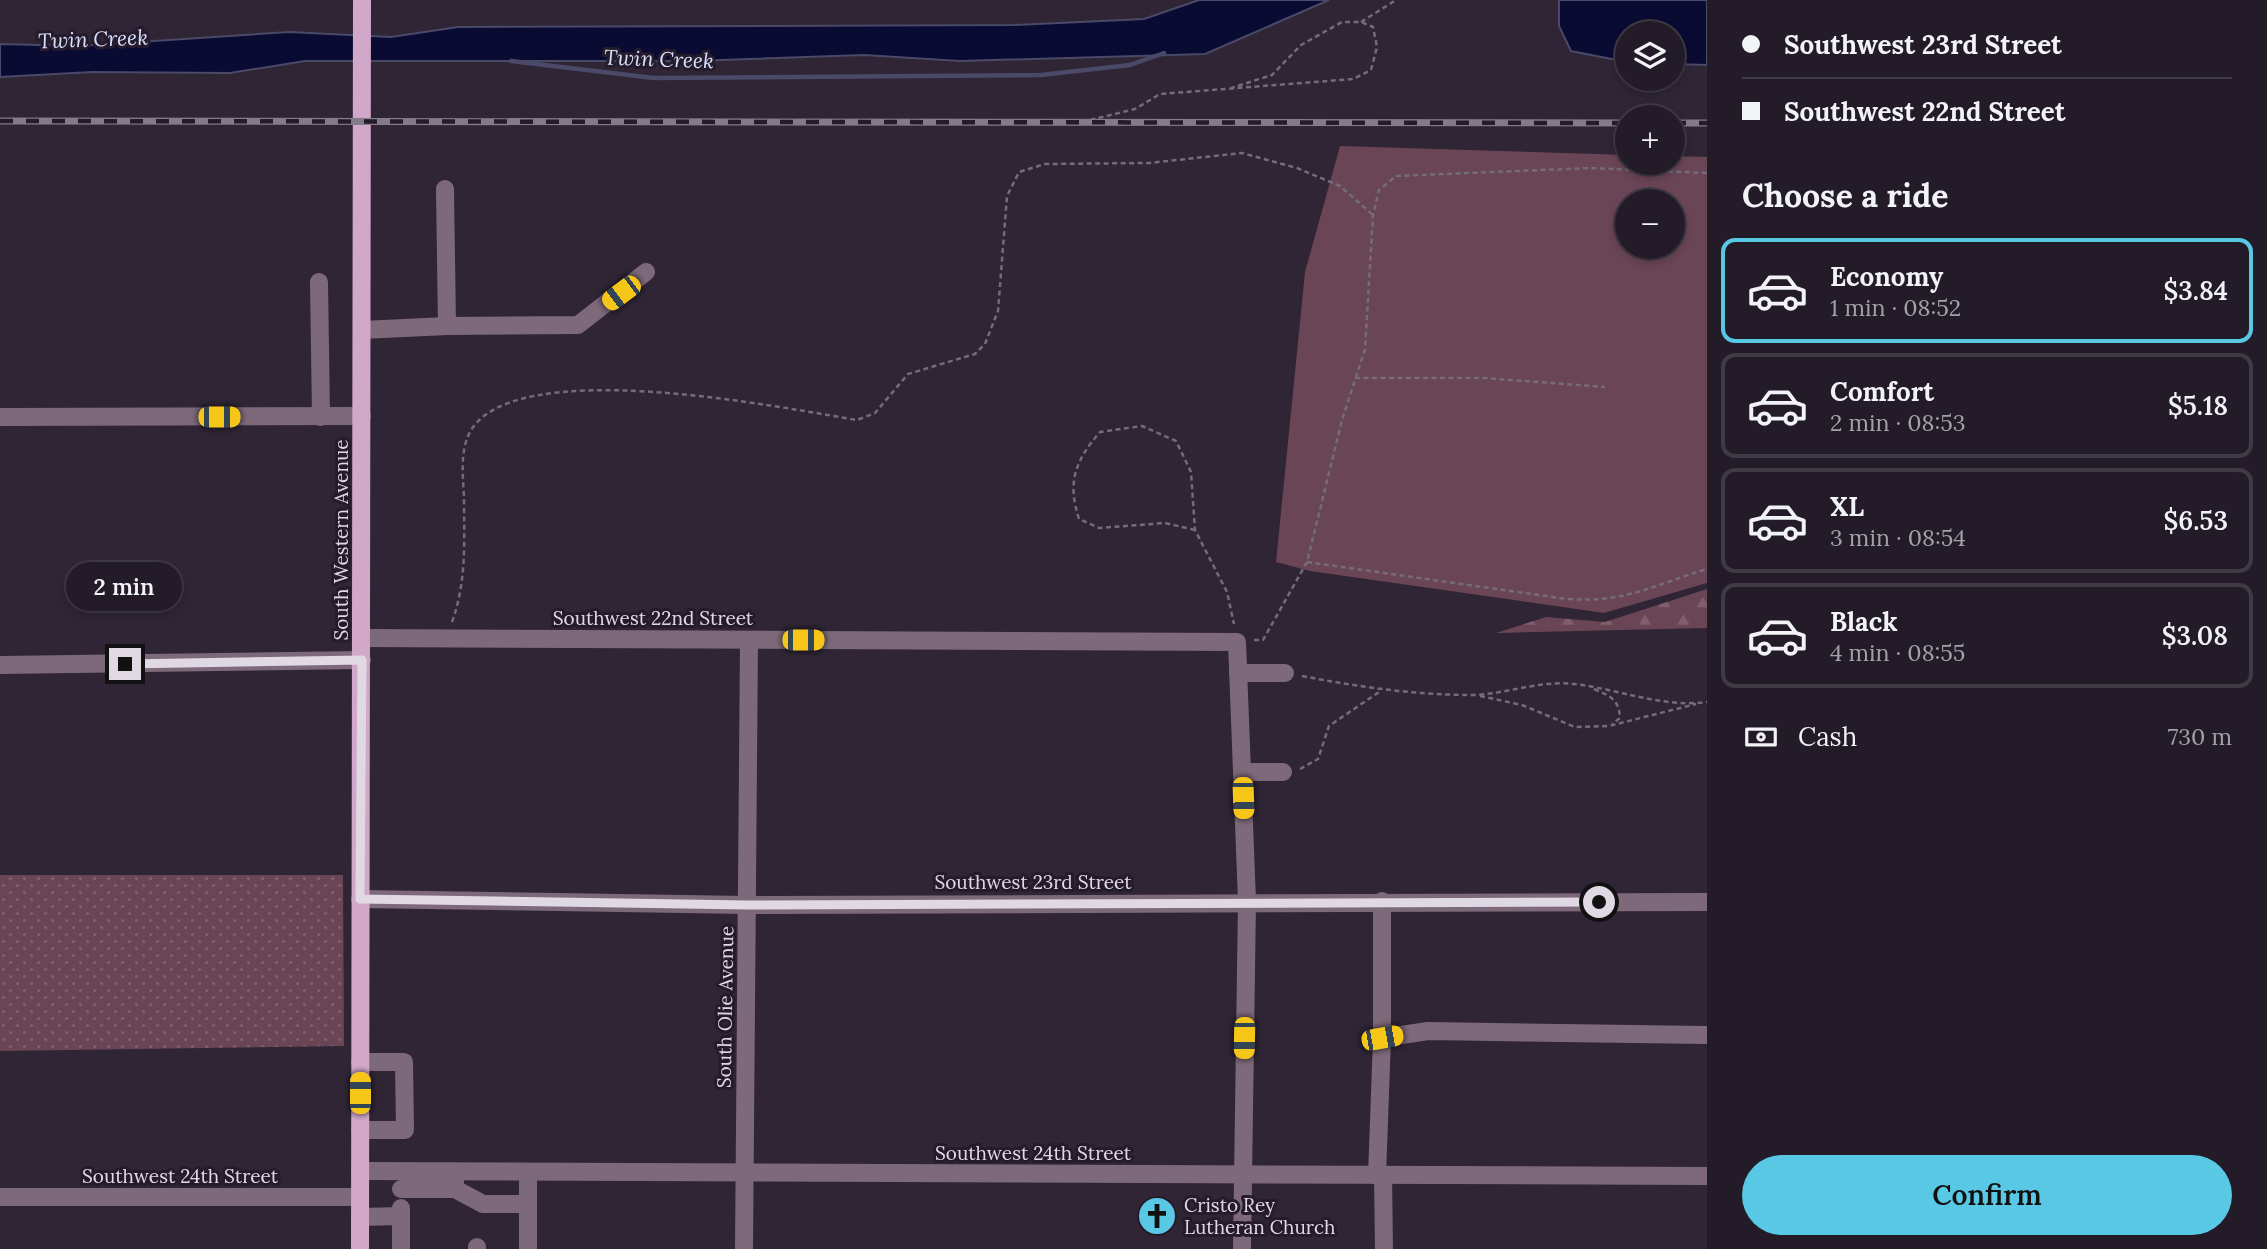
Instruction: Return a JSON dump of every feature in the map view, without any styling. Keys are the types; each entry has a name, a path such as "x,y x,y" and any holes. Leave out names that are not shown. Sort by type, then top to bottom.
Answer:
{"main road":[{"name":"South Western Avenue","path":"360,1249 362,0"}],"street":[{"path":"445,189 447,326"},
{"path":"362,330 579,325 646,272"},
{"path":"319,282 321,417"},
{"path":"0,417 362,416"},
{"name":"Southwest 22nd Street","path":"362,638 1237,642"},
{"name":"South Olie Avenue","path":"744,1249 749,640"},
{"path":"1237,642 1247,901 1242,1249"},
{"path":"0,665 362,660"},
{"path":"1238,673 1285,673"},
{"path":"1242,772 1283,772"},
{"name":"Southwest 23rd Street","path":"360,899 747,905 1247,901 1707,902"},
{"path":"1382,901 1380,1175 1384,1249"},
{"path":"1382,1038 1428,1031 1707,1035"},
{"path":"360,1062 404,1062 405,1130 360,1130"},
{"name":"Southwest 24th Street","path":"360,1171 401,1197 455,1180 528,1172 1707,1176"},
{"path":"528,1172 528,1249"},
{"path":"455,1180 483,1205 528,1204"},
{"name":"Southwest 24th Street","path":"0,1198 360,1197"},
{"path":"360,1217 401,1197 401,1249"}],"path":[{"path":"1361,22 1396,0"},
{"path":"1082,122 1135,109 1160,94 1353,79 1371,70 1377,47 1373,27 1361,22 1342,22 1301,45 1272,75 1231,88"},
{"path":"446,639 458,604 464,573 463,452 469,432 488,412 530,395 629,389 720,398 857,420 875,413 908,374 975,354 985,345 998,310 1007,196 1019,173 1045,164 1149,163 1242,153 1297,167 1340,186 1373,215"},
{"path":"1195,530 1165,523 1099,528 1079,519 1072,496 1079,455 1100,432 1142,426 1176,441 1191,472 1195,530 1227,592 1237,642 1263,640 1307,562 1342,420 1365,349 1373,215 1379,190 1396,176 1591,168 1707,173"},
{"path":"1355,378 1483,378 1605,387"},
{"path":"1307,562 1567,599 1601,601 1629,596 1707,569"},
{"path":"1285,673 1380,691 1476,695 1522,705 1575,727 1609,726 1705,703"},
{"path":"1476,695 1542,684 1588,687 1668,703 1705,703"},
{"path":"1588,687 1611,696 1619,706 1620,718 1609,726"},
{"path":"1283,772 1303,768 1318,759 1329,726 1380,691"}],"green space":[{"path":"1340,146 1615,155 1615,175 1685,175 1685,156 1707,157 1707,583 1604,613 1310,571 1276,562 1305,272"},
{"path":"1707,589 1707,628 1496,633 1546,617 1605,622"},
{"path":"0,875 343,875 344,1046 0,1051"}],"water":[{"path":"1199,0 1329,0 1205,54 960,61 864,55 694,61 305,61 230,73 92,72 0,77 0,44 78,46 289,32 391,37 458,27 1014,25 1144,19"},
{"path":"1559,0 1707,0 1707,65 1685,64 1685,21 1615,21 1615,60 1571,51 1559,26"}],"waterway":[{"name":"Twin Creek","path":"511,61 654,78 1041,75 1130,65 1164,53"}],"railway":[{"path":"0,121 1615,123"},
{"path":"1685,123 1707,123"}],"place":[{"name":"Cristo Rey Lutheran Church","path":"1157,1216"}],"route":[{"path":"125,664 362,660 360,899 747,905 1247,901 1599,902"}]}
